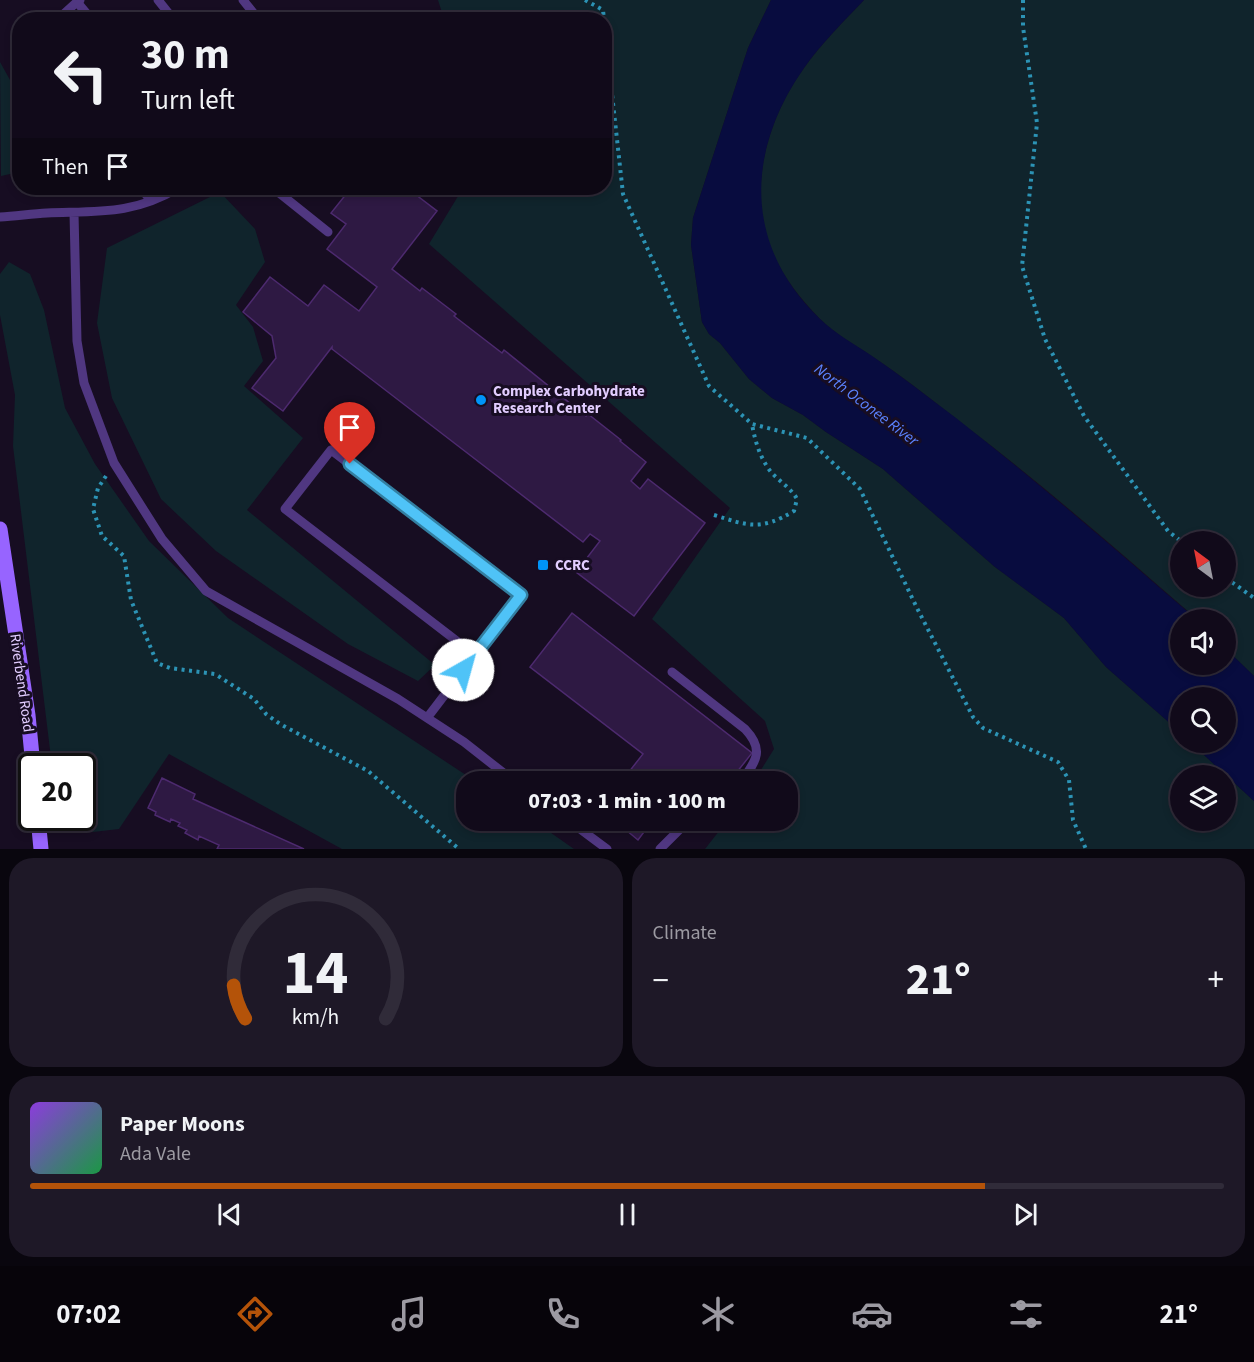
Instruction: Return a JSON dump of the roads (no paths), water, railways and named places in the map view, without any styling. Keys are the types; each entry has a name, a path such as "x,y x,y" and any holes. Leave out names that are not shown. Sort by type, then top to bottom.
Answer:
{"street":[{"name":"Riverbend Road","path":"0,529 32,753"},
{"path":"39,831 41,849"}],"lane":[{"path":"158,0 168,12"},
{"path":"243,0 253,12"},
{"path":"66,12 79,1"},
{"path":"147,195 152,201"},
{"path":"0,217 119,211 164,195"},
{"path":"282,195 328,232"},
{"path":"74,213 77,341 84,383 114,463 162,539 206,591 398,699 464,742 501,771"},
{"path":"427,718 521,595 331,450 285,509 475,654"},
{"path":"672,672 746,729 753,737 757,757 748,771"},
{"path":"583,831 607,849"},
{"path":"660,849 678,831"}],"water":[{"name":"North Oconee River","path":"771,0 864,0 804,68 785,100 771,132 763,165 761,198 766,230 777,261 795,291 820,319 904,378 987,442 1184,609 1170,609 1170,675 1236,675 1236,659 1254,676 1254,801 1236,784 1236,765 1215,765 1202,753 1236,753 1236,687 1170,687 1170,723 1106,667 1064,618 995,567 883,469 803,415 772,398 749,379 720,343 709,334 702,322 691,245 693,218 748,48"}],"place":[{"name":"Complex Carbohydrate Research Center","path":"481,400"},
{"name":"CCRC","path":"543,565"}]}
